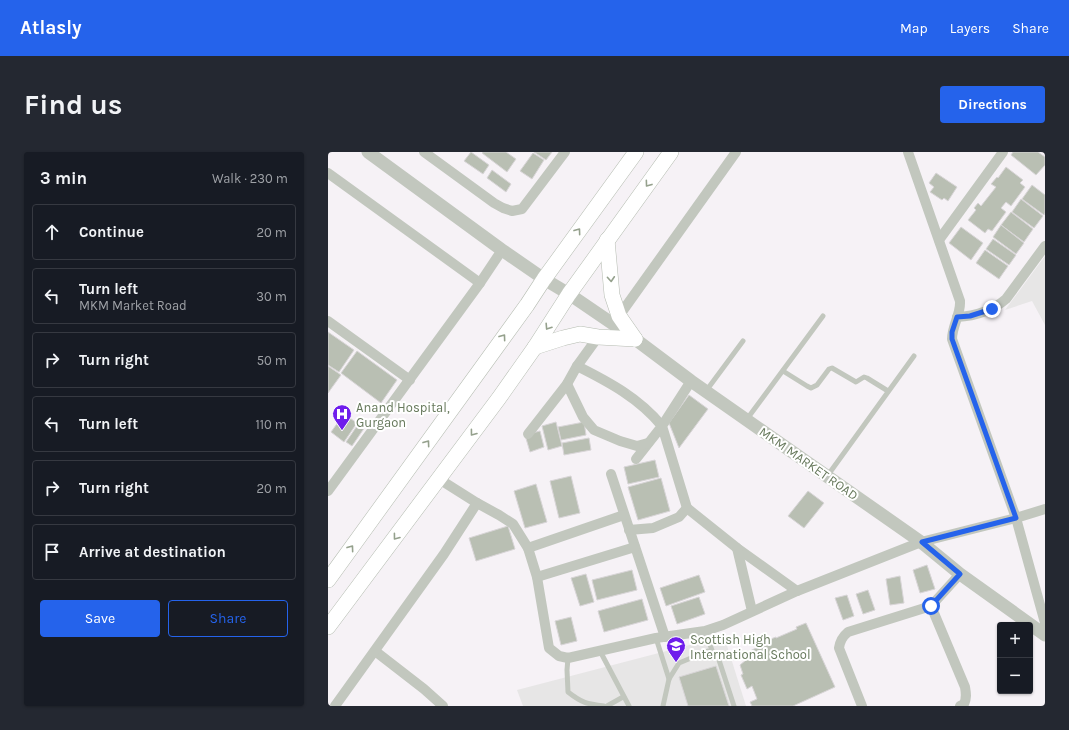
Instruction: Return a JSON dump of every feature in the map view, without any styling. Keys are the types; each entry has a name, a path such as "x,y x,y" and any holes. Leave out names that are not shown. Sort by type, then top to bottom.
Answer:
{"main road":[{"path":"328,580 636,152"},
{"path":"328,627 499,398 535,347 569,294 671,152"},
{"path":"608,240 612,295 619,316 635,339"},
{"path":"535,347 580,334 598,337 635,339"}],"street":[{"name":"MKM MARKET ROAD","path":"368,152 502,250 635,339 691,381 922,542 960,574 1045,636"},
{"path":"424,152 502,208 512,211 522,209 565,152"},
{"path":"619,316 736,152"},
{"path":"908,152 960,301 960,307 952,332 952,339 1016,518 1045,623"},
{"path":"939,240 1003,152"},
{"path":"328,172 480,283"},
{"path":"957,317 983,313 1000,305 1045,246"},
{"path":"328,491 410,380 502,250"},
{"path":"328,321 410,380"},
{"path":"528,434 567,384 577,366 598,337"},
{"path":"577,366 611,383 636,400 653,415 662,426 687,508 737,548 797,591"},
{"path":"636,459 662,426 691,381"},
{"path":"567,384 583,417 594,430 620,441 637,446 648,443"},
{"path":"611,474 635,547 661,638"},
{"path":"439,479 477,503 499,514 513,524 528,548 537,577 549,648 559,656 568,658 661,638 705,631 723,625 797,591 922,542 1045,509"},
{"path":"335,706 444,554 477,503"},
{"path":"629,530 653,528 679,517 687,508"},
{"path":"528,548 624,515"},
{"path":"537,577 635,547"},
{"path":"737,548 752,611"},
{"path":"862,706 840,654 840,642 843,636 848,632 931,606 960,574"},
{"path":"931,606 965,687 967,695 966,700 964,704 960,706"},
{"path":"375,651 424,689 443,706"}],"lane":[{"path":"747,420 823,316"},
{"path":"706,391 743,341"},
{"path":"827,476 914,356"},
{"path":"783,371 811,388 817,385 829,369 832,368 856,382 864,377 867,378 888,391"},
{"path":"705,631 713,653"},
{"path":"661,638 669,679"},
{"path":"600,651 629,706"},
{"path":"663,706 669,679 678,663 708,651 718,657 734,706"},
{"path":"568,658 568,692 580,701 593,705 608,705 623,697"}],"shaded area":[{"path":"1045,256 1045,325 1032,301 1005,310"},
{"name":"Scottish High International School","path":"724,636 746,706 523,706 517,690"}],"building":[{"path":"471,152 489,165 483,174 464,161"},
{"path":"506,152 516,159 507,172 482,153"},
{"path":"534,152 552,152 546,160"},
{"path":"1013,152 1038,152 1045,157 1045,165 1036,175 1011,155"},
{"path":"533,153 544,160 532,179 520,171"},
{"path":"1006,167 1023,180 1020,183 1025,187 1011,206 1006,202 1001,208 1006,212 992,231 988,229 985,233 968,220 976,210 974,208 978,203 981,206 996,187 991,184 997,177 998,178"},
{"path":"492,170 511,184 506,192 487,178"},
{"path":"936,173 957,187 948,201 944,198 942,200 930,192 934,187 929,183"},
{"path":"1032,185 1045,195 1044,215 1022,199"},
{"path":"1021,199 1043,216 1034,228 1012,212"},
{"path":"1011,212 1033,229 1024,242 1001,225"},
{"path":"1001,225 1024,243 1016,254 993,237"},
{"path":"961,227 983,243 971,260 949,243"},
{"path":"993,239 1016,255 1009,265 986,249"},
{"path":"985,250 1008,266 999,279 976,263"},
{"path":"328,332 354,350 339,372 328,365"},
{"path":"357,351 397,380 381,403 341,373"},
{"path":"328,366 341,375 328,393"},
{"path":"689,395 708,409 679,448 669,423"},
{"path":"344,414 357,423 344,442 331,432"},
{"path":"556,422 562,446 548,450 542,426"},
{"path":"584,422 586,435 561,440 558,427"},
{"path":"359,423 365,427 352,446 346,442"},
{"path":"540,431 544,447 530,452 525,435"},
{"path":"589,438 591,450 564,455 562,443"},
{"path":"655,460 659,477 628,484 624,467"},
{"path":"571,476 580,513 559,518 550,481"},
{"path":"661,478 670,511 638,520 628,487"},
{"path":"536,484 547,522 525,528 514,491"},
{"path":"808,491 824,503 804,528 788,516"},
{"path":"508,526 515,549 476,561 469,538"},
{"path":"927,565 935,589 920,593 913,570"},
{"path":"632,570 637,590 597,600 592,580"},
{"path":"586,574 594,602 580,606 571,578"},
{"path":"699,575 705,592 666,606 660,588"},
{"path":"900,576 904,603 890,605 886,579"},
{"path":"868,590 875,610 863,614 856,594"},
{"path":"847,595 854,616 843,620 835,598"},
{"path":"699,597 705,614 677,624 671,606"},
{"path":"642,599 648,620 604,632 598,611"},
{"path":"571,617 577,641 561,645 555,621"},
{"path":"806,623 835,687 793,706 752,706 750,702 757,699 752,686 747,689 741,675 743,674 740,665 746,660 750,651 764,644 763,642 797,629 796,627"},
{"path":"716,666 729,706 688,706 679,677"}],"place":[{"name":"Anand Hospital, Gurgaon","path":"342,431"},
{"name":"Scottish High International School","path":"676,663"}],"route":[{"path":"931,606 960,574 922,542 1016,518 952,339 952,332 957,317 970,316 992,309"}]}
